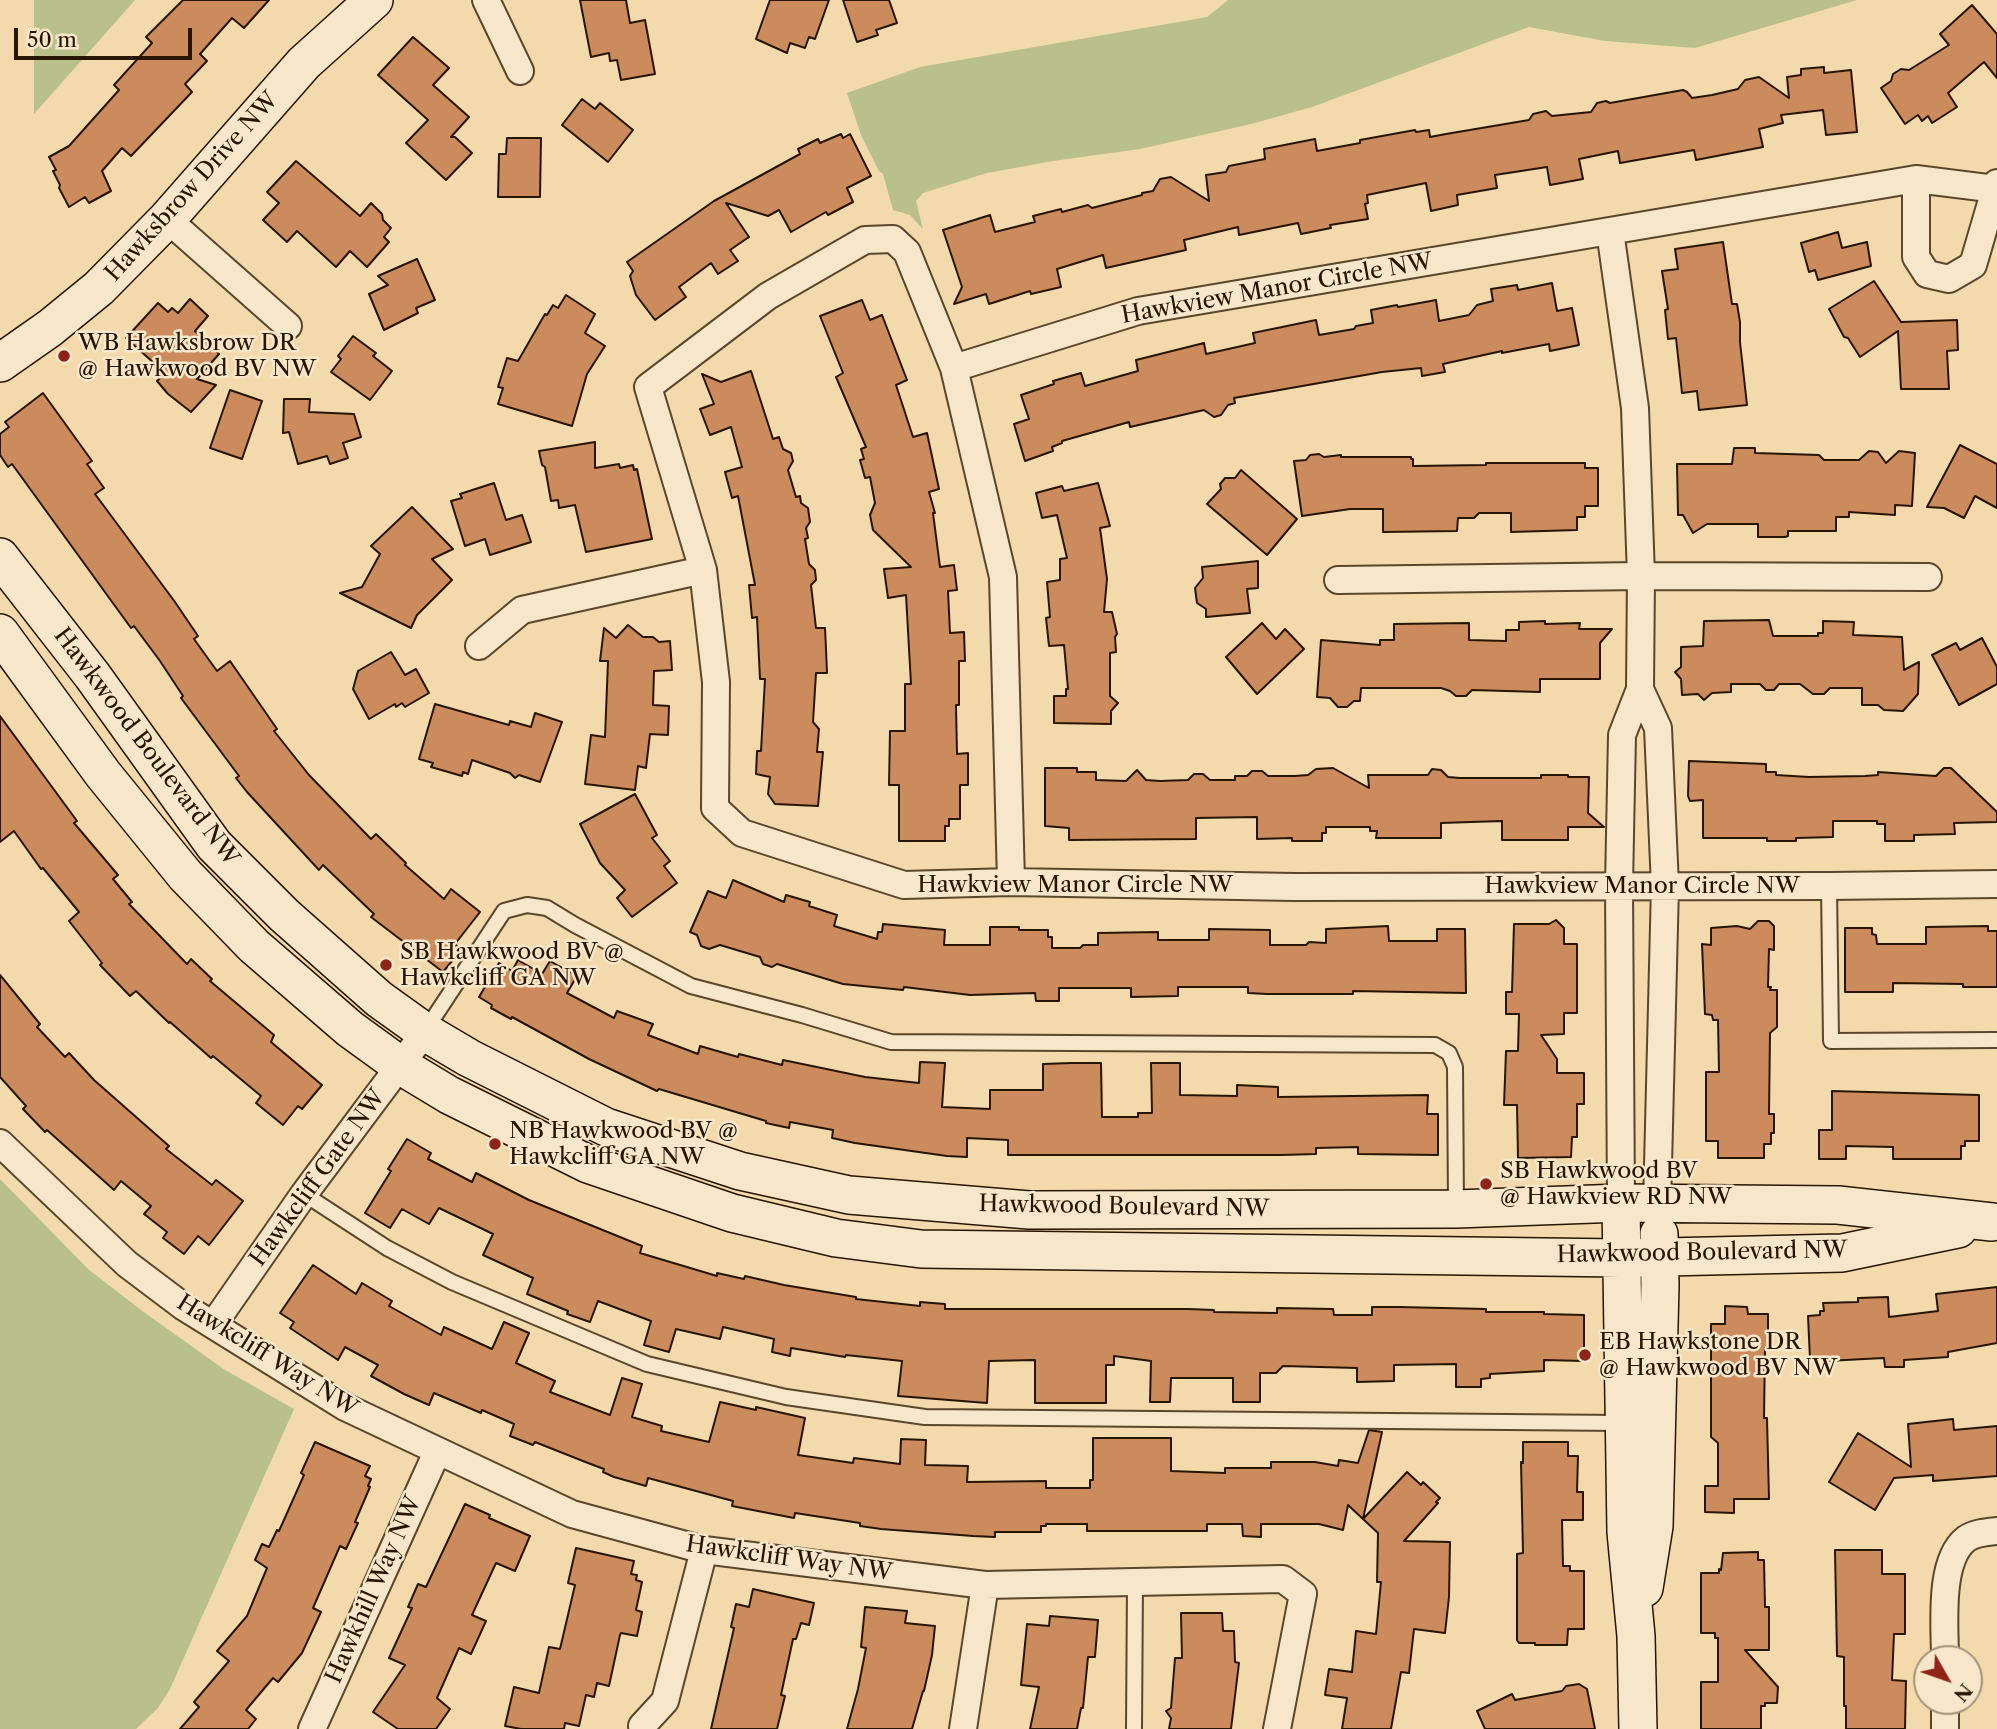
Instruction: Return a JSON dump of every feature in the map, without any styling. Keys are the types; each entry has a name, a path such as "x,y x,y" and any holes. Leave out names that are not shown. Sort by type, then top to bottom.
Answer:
{"street":[{"name":"Hawksbrow Drive NW","path":"0,363 50,328 99,288 167,219 304,62 374,0"},
{"path":"486,0 520,71"},
{"name":"Hawkview Manor Circle NW","path":"1916,179 1916,257 1927,274 1949,279 1973,265 1996,187 1916,179 1138,311 954,368 906,252 893,239 865,240 768,296 648,387 704,570 716,681 715,808 742,833 904,885 1011,882 1294,887 1997,884"},
{"path":"167,219 288,326"},
{"path":"1610,231 1635,408 1641,576 1640,689 1622,735 1619,885 1639,1204 1661,1257 1654,1526 1636,1636"},
{"path":"954,368 1003,577 1011,882"},
{"name":"Hawkwood Boulevard NW","path":"0,557 92,675 214,845 293,923 379,999 425,1032 469,1058 606,1127 740,1171 849,1195 1030,1210 1457,1209 1639,1204 1838,1205 1995,1222"},
{"path":"479,646 522,610 704,570"},
{"path":"1338,580 1641,576 1928,577"},
{"name":"Hawkwood Boulevard NW","path":"0,632 103,774 185,875 254,946 350,1029 401,1066 449,1095 588,1164 732,1213 836,1238 921,1249 1621,1258 1842,1253 1995,1222"},
{"path":"1638,1729 1636,1636 1626,1532 1621,1258 1639,1204 1665,886 1658,728 1640,689"},
{"name":"Hawkcliff Gate NW","path":"213,1325 304,1194 425,1032"},
{"name":"Hawkcliff Way NW","path":"0,1143 127,1264 184,1307 345,1407 572,1514 704,1550 985,1585 1283,1579 1303,1594 1277,1729"},
{"path":"1027,1249 1030,1210"},
{"name":"Hawkhill Way NW","path":"312,1729 437,1452"},
{"path":"1945,1645 1945,1592 1957,1548 1968,1537 1997,1531"},
{"path":"642,1726 665,1701 704,1550"},
{"path":"963,1729 985,1585"}],"lane":[{"path":"1829,886 1830,1041 1997,1040"},
{"path":"425,1032 504,911 527,905 547,908 691,986 891,1042 1435,1045 1448,1053 1455,1067 1457,1209"},
{"path":"304,1194 387,1248 464,1287 647,1364 786,1397 925,1417 1623,1423"},
{"path":"1134,1729 1135,1582"}],"green space":[{"path":"34,0 135,0 34,114"},
{"path":"1228,0 1857,0 1695,48 1605,41 1529,27 1312,107 1251,124 1140,149 987,173 923,193 916,201 923,229 910,215 893,210 883,174 861,135 847,93 920,67 1207,17"},
{"path":"0,1179 88,1269 225,1370 294,1409 170,1689 158,1708 136,1729 0,1729"}],"building":[{"path":"183,0 269,0 244,28 232,18 200,54 207,61 185,84 192,92 131,156 122,148 102,171 111,191 89,203 85,197 69,207 59,188 53,171 56,170 49,157 69,146 119,90 114,85 152,43 146,37"},
{"path":"580,0 626,0 630,23 645,20 655,74 621,80 617,60 610,61 609,53 591,57"},
{"path":"770,0 829,0 815,39 809,37 805,48 790,43 787,53 756,39"},
{"path":"843,0 889,0 897,23 876,30 878,35 857,42"},
{"path":"1972,5 1997,34 1997,78 1984,62 1948,93 1957,107 1932,123 1928,116 1922,121 1918,115 1905,124 1881,88 1891,81 1893,74 1901,69 1909,70 1949,45 1940,34"},
{"path":"413,37 449,68 433,85 469,117 451,137 455,137 472,153 446,180 406,143 428,120 378,75"},
{"path":"1824,67 1824,73 1851,70 1857,132 1826,135 1823,110 1781,115 1783,123 1759,129 1763,147 1696,160 1694,150 1620,163 1618,151 1579,159 1583,179 1550,185 1547,167 1495,175 1497,188 1457,195 1458,205 1431,211 1426,183 1367,195 1368,203 1365,204 1368,219 1330,225 1331,228 1301,234 1298,223 1239,235 1238,227 1184,240 1186,250 1106,268 1103,255 1057,269 1061,287 1031,294 1030,291 989,304 986,294 954,304 962,287 943,230 990,215 995,232 1035,222 1033,216 1088,205 1092,208 1142,195 1153,191 1160,179 1171,177 1209,201 1206,175 1226,172 1229,166 1265,159 1264,149 1315,139 1317,151 1415,130 1429,130 1430,137 1529,120 1533,114 1546,111 1552,116 1591,112 1597,103 1606,101 1610,103 1683,90 1692,98 1712,95 1738,89 1745,80 1759,77 1789,98 1787,77 1801,75 1801,69"},
{"path":"582,99 595,109 600,103 633,130 608,162 562,125"},
{"path":"841,134 843,138 850,134 871,176 847,188 853,202 828,215 826,212 791,232 779,210 768,216 726,203 749,237 730,250 738,261 718,274 711,263 679,287 686,297 655,320 636,295 630,276 633,271 627,262 714,201 800,154 798,149 818,139 820,143"},
{"path":"507,138 541,138 540,197 498,197 499,154 506,154"},
{"path":"296,161 360,216 371,203 382,214 383,220 391,228 384,237 389,242 367,267 350,251 336,267 297,231 287,242 263,220 279,203 267,192"},
{"path":"1838,232 1842,248 1867,242 1871,266 1818,280 1815,270 1809,272 1801,243"},
{"path":"1723,242 1732,304 1737,304 1740,322 1747,405 1699,410 1697,391 1682,393 1676,338 1668,339 1665,310 1668,309 1662,271 1678,269 1675,249"},
{"path":"417,259 435,300 416,308 418,313 384,330 369,294 388,285 378,276"},
{"path":"1874,281 1901,322 1957,320 1958,350 1947,351 1949,389 1901,389 1898,331 1860,357 1848,338 1844,337 1829,309"},
{"path":"1552,283 1557,311 1572,308 1579,345 1550,351 1549,344 1502,351 1443,364 1445,372 1422,376 1421,368 1382,372 1234,398 1235,403 1228,405 1221,415 1214,417 1204,410 1130,427 1129,422 1062,441 1052,447 1053,451 1025,461 1014,424 1029,419 1021,395 1054,384 1053,381 1081,373 1085,386 1138,371 1136,360 1204,343 1206,354 1255,343 1253,333 1316,320 1319,335 1354,329 1356,326 1373,323 1371,310 1397,305 1398,307 1436,300 1439,321 1469,315 1477,305 1493,301 1491,289 1517,285 1518,290"},
{"path":"566,295 595,314 585,333 605,346 587,374 572,426 498,404 503,388 498,387 507,358 518,361 545,314 547,315 553,305 558,308"},
{"path":"190,299 208,316 195,331 219,354 197,379 216,385 191,412 168,394 157,381 165,373 126,338 158,303 168,312 172,308 178,313"},
{"path":"862,300 870,320 882,315 907,380 896,385 913,437 927,433 939,489 929,492 935,513 940,567 954,565 957,590 948,591 950,633 964,632 965,661 959,661 957,754 968,753 968,785 960,785 960,819 949,819 949,826 945,826 945,841 899,841 899,785 889,785 890,731 905,731 905,684 911,684 906,595 888,598 884,569 911,567 873,530 870,515 875,503 870,477 865,478 860,460 864,459 861,449 866,447 836,377 843,373 820,316"},
{"path":"353,336 376,353 373,356 392,371 370,400 331,372 341,359 338,356"},
{"path":"751,371 773,439 779,437 783,449 791,453 793,461 788,470 796,497 800,496 801,503 808,508 810,522 806,528 808,538 805,539 809,564 815,570 816,580 811,585 816,628 825,628 827,673 816,673 813,722 819,729 817,752 823,752 818,806 775,804 768,794 770,777 756,774 757,751 761,751 765,679 760,679 757,617 752,618 749,585 755,585 738,496 732,498 725,472 742,467 731,427 710,435 700,409 714,404 702,374 721,382"},
{"path":"230,390 262,401 242,459 210,448"},
{"path":"43,393 92,461 87,464 104,488 95,494 175,602 198,636 194,639 217,671 230,661 277,729 274,731 309,775 371,839 376,834 405,865 444,899 451,889 480,912 455,944 461,950 443,972 371,917 374,914 323,865 319,870 247,792 236,778 239,776 181,698 183,696 160,661 134,626 131,628 12,464 8,467 0,455 0,434 9,427 5,422"},
{"path":"284,399 310,399 309,412 354,414 361,437 343,443 348,458 330,464 327,456 298,464 289,432 283,433"},
{"path":"595,442 595,468 619,464 620,468 633,465 634,470 637,469 652,539 586,552 575,505 559,508 558,500 551,501 545,467 542,465 539,451"},
{"path":"1960,445 1997,464 1997,508 1975,496 1964,518 1944,508 1927,507"},
{"path":"1734,448 1755,448 1755,453 1819,455 1824,460 1859,460 1869,451 1878,452 1886,463 1899,451 1915,453 1912,506 1895,505 1895,515 1849,512 1849,517 1836,517 1836,531 1788,531 1788,536 1785,537 1758,537 1758,524 1707,524 1693,533 1683,515 1678,515 1677,464 1732,464"},
{"path":"1319,454 1324,457 1411,457 1413,466 1585,463 1585,468 1598,468 1598,506 1585,506 1585,517 1577,517 1577,530 1511,532 1511,513 1479,513 1474,518 1458,518 1457,531 1383,532 1383,509 1350,509 1302,516 1294,461 1306,460 1310,455"},
{"path":"1241,470 1297,519 1267,555 1207,504 1221,489 1220,484 1225,478 1235,478"},
{"path":"494,483 506,520 522,515 531,542 490,555 485,539 465,546 451,501 462,498 460,494"},
{"path":"1098,483 1110,526 1100,528 1107,579 1104,612 1112,612 1117,634 1116,652 1110,653 1110,696 1118,703 1111,711 1111,724 1054,723 1054,696 1066,696 1068,689 1064,645 1049,646 1046,618 1050,617 1047,582 1060,580 1060,559 1067,558 1057,515 1042,518 1036,493 1062,486 1064,491"},
{"path":"412,507 453,549 432,559 452,580 417,615 411,628 340,593 362,587 380,554 371,546"},
{"path":"1258,561 1258,588 1247,589 1250,613 1206,617 1206,609 1197,603 1195,588 1203,578 1202,567"},
{"path":"1769,620 1773,636 1818,636 1818,633 1823,633 1823,621 1854,622 1853,635 1902,637 1904,670 1919,662 1918,694 1903,711 1884,710 1878,705 1862,705 1862,688 1830,688 1824,694 1813,694 1800,684 1779,684 1774,690 1766,690 1760,684 1731,684 1731,692 1712,693 1704,700 1698,694 1682,695 1681,679 1675,672 1681,667 1681,647 1703,646 1704,621"},
{"path":"1545,621 1545,624 1580,623 1579,629 1612,629 1600,643 1600,679 1540,679 1540,692 1472,690 1466,696 1456,696 1441,688 1361,688 1360,701 1354,701 1347,707 1338,707 1330,698 1317,697 1321,640 1380,645 1380,640 1394,640 1394,624 1469,623 1469,640 1506,641 1506,630 1519,630 1519,622"},
{"path":"1262,623 1276,639 1285,629 1304,649 1257,694 1226,657"},
{"path":"628,625 643,637 653,637 659,642 670,641 672,670 654,671 653,705 669,706 668,735 650,734 646,768 638,766 635,790 585,784 591,735 605,737 608,661 600,661 604,628 616,638"},
{"path":"1982,638 1997,667 1997,684 1959,705 1932,655 1956,643 1960,650"},
{"path":"391,652 405,675 416,669 429,693 405,707 402,703 396,707 395,704 369,719 353,689 358,671"},
{"path":"435,704 509,725 510,721 531,727 535,713 562,722 540,782 519,775 515,778 510,773 472,760 468,774 463,772 462,776 431,767 433,763 419,759"},
{"path":"0,716 77,821 74,823 118,875 113,879 132,902 129,904 187,964 191,959 212,979 210,981 274,1035 271,1042 322,1085 302,1109 298,1106 283,1125 256,1103 261,1096 169,1023 136,991 130,996 100,965 102,963 69,921 79,912 43,868 41,869 14,831 0,842"},
{"path":"1689,761 1766,764 1766,772 1809,777 1865,776 1878,775 1878,772 1936,776 1944,768 1951,768 1997,812 1997,822 1954,823 1955,834 1914,835 1914,841 1885,841 1885,824 1877,824 1877,821 1833,821 1833,837 1796,838 1796,841 1703,838 1703,800 1690,801 1688,796"},
{"path":"1045,768 1077,768 1077,772 1096,772 1096,780 1126,781 1137,770 1146,780 1160,781 1188,780 1194,774 1203,774 1210,780 1235,780 1235,776 1247,776 1252,771 1262,771 1268,776 1295,776 1308,775 1316,769 1333,768 1369,788 1368,775 1428,775 1432,769 1441,770 1448,777 1460,778 1541,778 1541,775 1589,777 1588,813 1604,827 1568,827 1568,840 1502,840 1502,821 1441,823 1441,838 1376,838 1377,831 1370,831 1370,827 1326,827 1326,833 1322,833 1322,841 1292,841 1292,838 1257,839 1257,817 1196,818 1196,839 1069,840 1069,828 1045,826"},
{"path":"635,794 657,835 652,838 670,861 664,866 677,883 632,917 617,898 625,890 600,863 580,824"},
{"path":"733,880 784,902 786,895 810,902 809,906 837,915 834,926 877,939 883,924 945,930 944,945 990,945 990,927 1048,930 1048,937 1052,937 1052,948 1098,945 1098,933 1158,932 1158,940 1209,940 1209,929 1270,930 1270,945 1306,945 1309,942 1326,943 1326,929 1388,926 1389,941 1437,941 1437,929 1465,929 1466,993 1353,991 1353,994 1267,994 1248,993 1248,987 1178,987 1178,996 1131,997 1131,988 1059,988 1059,1001 1036,1001 1035,993 970,995 904,987 903,990 843,984 777,964 772,967 763,964 760,957 720,945 709,949 701,946 697,935 690,932 708,891 726,898"},
{"path":"1556,920 1564,928 1564,944 1577,944 1577,1013 1564,1013 1564,1034 1541,1035 1557,1059 1557,1073 1584,1073 1584,1104 1577,1104 1577,1137 1572,1137 1571,1157 1518,1158 1517,1105 1504,1105 1506,1051 1518,1051 1519,1014 1506,1014 1506,992 1512,992 1514,924 1549,924"},
{"path":"1758,921 1769,921 1774,926 1774,950 1769,949 1768,987 1771,987 1770,990 1777,990 1777,1027 1770,1033 1769,1114 1774,1114 1774,1133 1771,1133 1771,1144 1764,1144 1764,1158 1718,1158 1718,1141 1706,1141 1706,1072 1719,1072 1718,1020 1705,1014 1702,944 1711,945 1711,928 1737,926 1750,929"},
{"path":"1988,926 1988,931 1997,931 1997,987 1893,983 1893,992 1845,992 1845,928 1872,928 1877,944 1926,944 1926,927"},
{"path":"518,960 542,974 550,961 577,976 567,993 614,1018 617,1011 653,1024 648,1035 698,1054 700,1046 738,1057 739,1054 782,1065 783,1060 865,1077 919,1083 920,1062 945,1063 942,1107 990,1109 990,1090 1043,1090 1043,1064 1071,1063 1101,1063 1102,1117 1138,1117 1138,1113 1152,1113 1151,1063 1180,1063 1180,1095 1237,1096 1237,1085 1278,1087 1278,1097 1428,1095 1427,1114 1438,1114 1438,1155 1358,1154 1358,1147 1316,1148 1316,1154 1281,1155 1008,1155 1008,1140 967,1138 967,1157 855,1143 832,1138 833,1130 790,1122 789,1128 766,1123 659,1089 657,1091 589,1059 512,1017 511,1019 491,1008 492,1005 479,997 499,963 512,971"},
{"path":"0,975 40,1024 37,1027 65,1057 69,1053 94,1080 169,1146 166,1149 212,1185 216,1180 243,1201 209,1245 198,1236 184,1254 163,1238 167,1232 144,1214 151,1206 121,1181 114,1190 47,1130 45,1132 23,1109 26,1106 0,1077"},
{"path":"1832,1091 1979,1095 1979,1141 1965,1141 1965,1146 1961,1146 1961,1159 1893,1159 1893,1147 1846,1146 1846,1159 1819,1159 1819,1130 1832,1130"},
{"path":"407,1139 431,1153 428,1159 472,1182 476,1173 529,1200 642,1246 640,1253 717,1276 717,1273 744,1279 745,1276 856,1299 920,1306 920,1302 945,1304 945,1309 1188,1309 1277,1313 1277,1308 1333,1309 1334,1315 1372,1315 1372,1307 1399,1307 1584,1315 1584,1361 1544,1360 1544,1371 1490,1374 1490,1378 1481,1379 1481,1387 1456,1387 1456,1364 1394,1365 1394,1381 1357,1382 1357,1368 1283,1366 1276,1373 1260,1373 1260,1402 1233,1402 1233,1378 1171,1378 1170,1402 1150,1402 1151,1361 1114,1356 1114,1365 1106,1365 1106,1403 1035,1403 1035,1360 989,1361 987,1403 898,1396 902,1361 845,1357 791,1348 790,1356 772,1352 774,1339 723,1327 720,1339 676,1329 669,1352 644,1345 651,1321 598,1301 590,1322 527,1294 533,1278 483,1255 493,1234 439,1208 429,1224 402,1209 390,1228 365,1213"},
{"path":"313,1265 356,1294 362,1283 392,1301 389,1306 441,1335 444,1327 492,1349 504,1322 529,1333 516,1363 555,1381 550,1392 610,1415 622,1378 642,1384 632,1417 662,1426 661,1431 709,1442 720,1402 805,1418 798,1455 853,1463 854,1458 900,1464 901,1439 926,1440 925,1465 968,1466 967,1482 1046,1481 1046,1488 1090,1488 1090,1480 1093,1480 1093,1438 1171,1438 1171,1471 1225,1473 1225,1468 1271,1468 1271,1462 1315,1462 1338,1466 1339,1460 1358,1463 1369,1430 1382,1432 1363,1519 1348,1505 1343,1530 1319,1524 1261,1524 1261,1537 1243,1536 1242,1524 1207,1524 1207,1531 1087,1531 1087,1524 1046,1524 1041,1526 1041,1532 995,1532 995,1537 881,1529 795,1513 794,1518 732,1506 733,1501 648,1478 646,1486 614,1477 603,1472 604,1469 535,1442 533,1445 510,1436 514,1424 482,1410 481,1413 434,1393 429,1405 404,1394 371,1376 378,1365 345,1347 338,1360 290,1328 294,1322 280,1313"},
{"path":"1997,1287 1997,1343 1948,1352 1948,1357 1904,1360 1904,1367 1885,1367 1884,1358 1826,1361 1810,1359 1808,1316 1820,1315 1820,1311 1824,1311 1823,1303 1858,1302 1858,1298 1888,1297 1889,1317 1938,1311 1936,1294"},
{"path":"1725,1306 1747,1307 1748,1314 1768,1314 1764,1418 1767,1418 1769,1499 1734,1499 1734,1513 1705,1512 1705,1486 1718,1486 1718,1443 1711,1437 1711,1324 1725,1324"},
{"path":"1953,1419 1954,1430 1997,1426 1997,1476 1933,1481 1933,1475 1894,1478 1875,1510 1829,1482 1858,1433 1911,1467 1908,1424"},
{"path":"315,1442 370,1466 365,1476 371,1479 355,1522 358,1523 346,1549 340,1546 313,1608 321,1612 302,1653 278,1682 273,1678 246,1710 256,1719 248,1729 180,1729 199,1707 194,1702 229,1661 217,1651 247,1616 267,1568 255,1560 262,1544 269,1547 277,1530 279,1531 304,1475 301,1473"},
{"path":"1523,1442 1568,1442 1568,1456 1578,1456 1577,1492 1583,1492 1583,1520 1562,1520 1563,1566 1570,1566 1570,1571 1584,1571 1584,1629 1568,1629 1567,1645 1535,1645 1519,1643 1517,1640 1517,1554 1523,1553"},
{"path":"1407,1472 1440,1498 1404,1541 1450,1542 1445,1633 1414,1629 1409,1673 1401,1672 1391,1729 1342,1729 1347,1698 1325,1695 1329,1669 1352,1672 1356,1631 1376,1634 1381,1582 1377,1582 1378,1533 1363,1519"},
{"path":"465,1504 530,1536 515,1571 496,1563 472,1615 486,1621 471,1654 459,1648 437,1698 450,1709 436,1729 398,1729 373,1712 405,1665 389,1658 412,1608 408,1607 418,1584 426,1587"},
{"path":"576,1548 634,1561 631,1574 637,1575 636,1580 642,1582 636,1610 642,1612 637,1636 621,1633 609,1686 597,1683 594,1697 586,1695 579,1726 565,1723 564,1729 521,1729 505,1726 514,1687 539,1693 549,1647 560,1649 575,1585 568,1583"},
{"path":"1835,1550 1882,1550 1882,1574 1905,1574 1905,1634 1894,1634 1892,1680 1906,1681 1905,1729 1846,1729 1844,1657 1837,1656"},
{"path":"1758,1552 1758,1560 1764,1560 1765,1607 1769,1607 1769,1650 1745,1650 1778,1687 1777,1703 1765,1703 1765,1706 1761,1706 1761,1729 1701,1729 1701,1682 1718,1682 1718,1638 1715,1638 1715,1633 1701,1633 1701,1573 1719,1573 1723,1553"},
{"path":"753,1589 814,1603 809,1625 801,1623 796,1639 793,1639 781,1695 785,1696 777,1729 711,1729 734,1628 731,1627 736,1604 749,1607"},
{"path":"865,1607 907,1611 905,1623 935,1626 924,1691 912,1729 847,1729 866,1648 861,1647"},
{"path":"1181,1613 1222,1613 1223,1631 1234,1631 1235,1662 1239,1663 1231,1729 1169,1729 1171,1718 1166,1711 1171,1708 1175,1658 1182,1658"},
{"path":"1050,1616 1098,1620 1095,1657 1088,1657 1083,1708 1077,1729 1030,1729 1039,1687 1021,1685 1027,1624 1049,1626"},
{"path":"1579,1684 1587,1689 1595,1729 1485,1729 1477,1711 1512,1694 1515,1700 1562,1691 1566,1686"}],"place":[{"name":"WB Hawksbrow DR @ Hawkwood BV NW","path":"64,356"},
{"name":"SB Hawkwood BV @ Hawkcliff GA NW","path":"386,965"},
{"name":"NB Hawkwood BV @ Hawkcliff GA NW","path":"495,1144"},
{"name":"SB Hawkwood BV @ Hawkview RD NW","path":"1486,1184"},
{"name":"EB Hawkstone DR @ Hawkwood BV NW","path":"1585,1355"}]}
